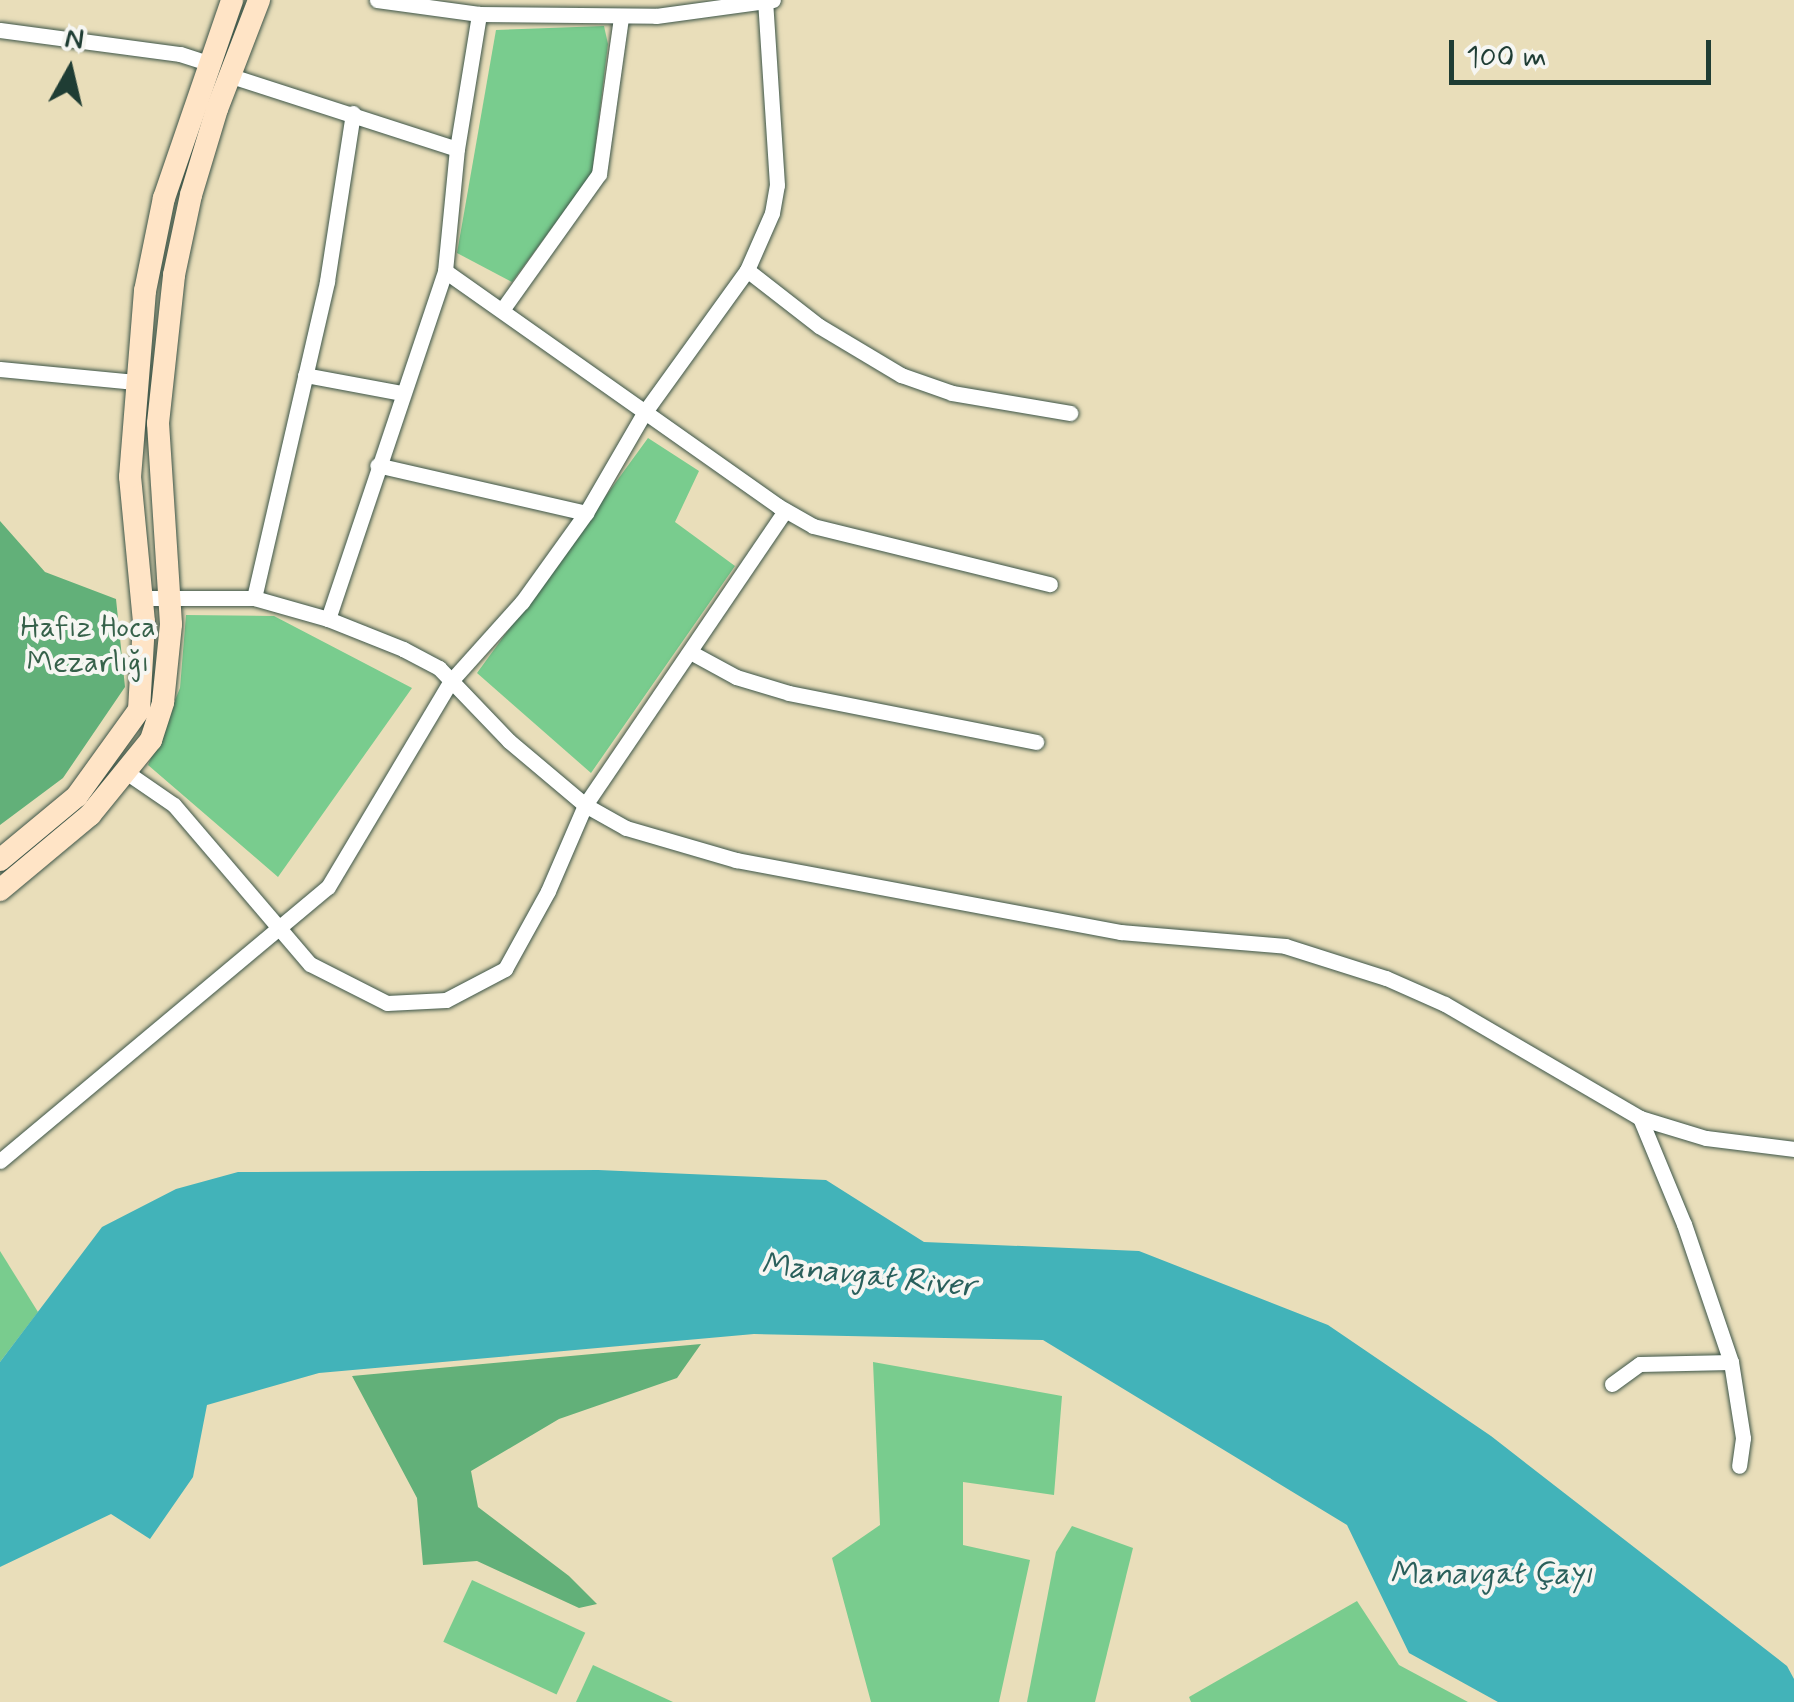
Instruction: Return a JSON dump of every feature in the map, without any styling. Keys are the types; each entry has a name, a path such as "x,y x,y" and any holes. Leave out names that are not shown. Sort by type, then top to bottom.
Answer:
{"street":[{"path":"0,860 77,796 139,710 146,656 130,476 145,292 164,198 232,0"},
{"path":"0,890 90,815 151,740 163,702 170,659 170,596 158,443 163,356 191,194 259,0"},
{"path":"0,1161 328,887 451,680 532,590 586,512 644,413 747,270 772,213 777,185 768,1 621,17 478,14 377,0"},
{"path":"328,619 445,271 457,148 478,14"},
{"path":"502,310 599,174 621,17"},
{"path":"0,30 180,54 208,63"},
{"path":"231,76 457,148"},
{"path":"254,598 327,281 354,113"},
{"path":"747,270 819,326 901,376 952,393 1070,413"},
{"path":"445,271 786,510 847,537 1050,584"},
{"path":"0,369 135,382"},
{"path":"305,375 402,393"},
{"path":"377,465 586,512"},
{"path":"126,772 174,805 310,964 362,994 388,1003 446,1000 506,969 548,891 585,805 786,510"},
{"path":"143,598 254,598 328,619 403,649 439,668 509,741 585,805 626,828 736,860 1120,932 1285,946 1386,978 1445,1004 1640,1118 1706,1138 1794,1149"},
{"path":"692,653 736,677 790,693 1036,742"},
{"path":"1640,1118 1684,1224 1731,1362 1743,1438 1739,1466"},
{"path":"1612,1384 1640,1364 1731,1362"}],"green space":[{"path":"604,26 608,44 592,173 512,282 457,253 496,30"},
{"path":"648,438 699,471 675,522 735,566 591,773 477,673"},
{"name":"Hafız Hoca Mezarlığı","path":"0,521 45,572 116,599 125,687 63,778 0,825"},
{"path":"186,615 274,616 412,688 278,877 148,765 180,688"},
{"path":"0,1251 38,1312 0,1362"},
{"path":"701,1344 677,1378 559,1419 471,1471 478,1507 569,1576 597,1604 579,1608 477,1561 423,1565 417,1498 352,1376"},
{"path":"873,1362 1062,1396 1054,1495 963,1482 963,1545 1030,1560 999,1702 871,1702 832,1558 880,1525"},
{"path":"1072,1526 1133,1548 1095,1702 1027,1702 1056,1552"},
{"path":"472,1580 585,1633 557,1694 443,1642"},
{"path":"1357,1601 1399,1665 1468,1702 1191,1702 1189,1697"},
{"path":"593,1665 673,1702 576,1702"}],"water":[{"name":"Manavgat Çayı","path":"598,1170 826,1180 924,1242 1139,1251 1328,1325 1491,1436 1787,1666 1794,1679 1794,1702 1498,1702 1409,1653 1347,1525 1043,1340 754,1334 319,1373 207,1405 193,1477 150,1539 111,1514 0,1567 0,1362 102,1227 176,1189 238,1172"}],"water label":[{"name":"Manavgat River","path":"868,1276"}]}
